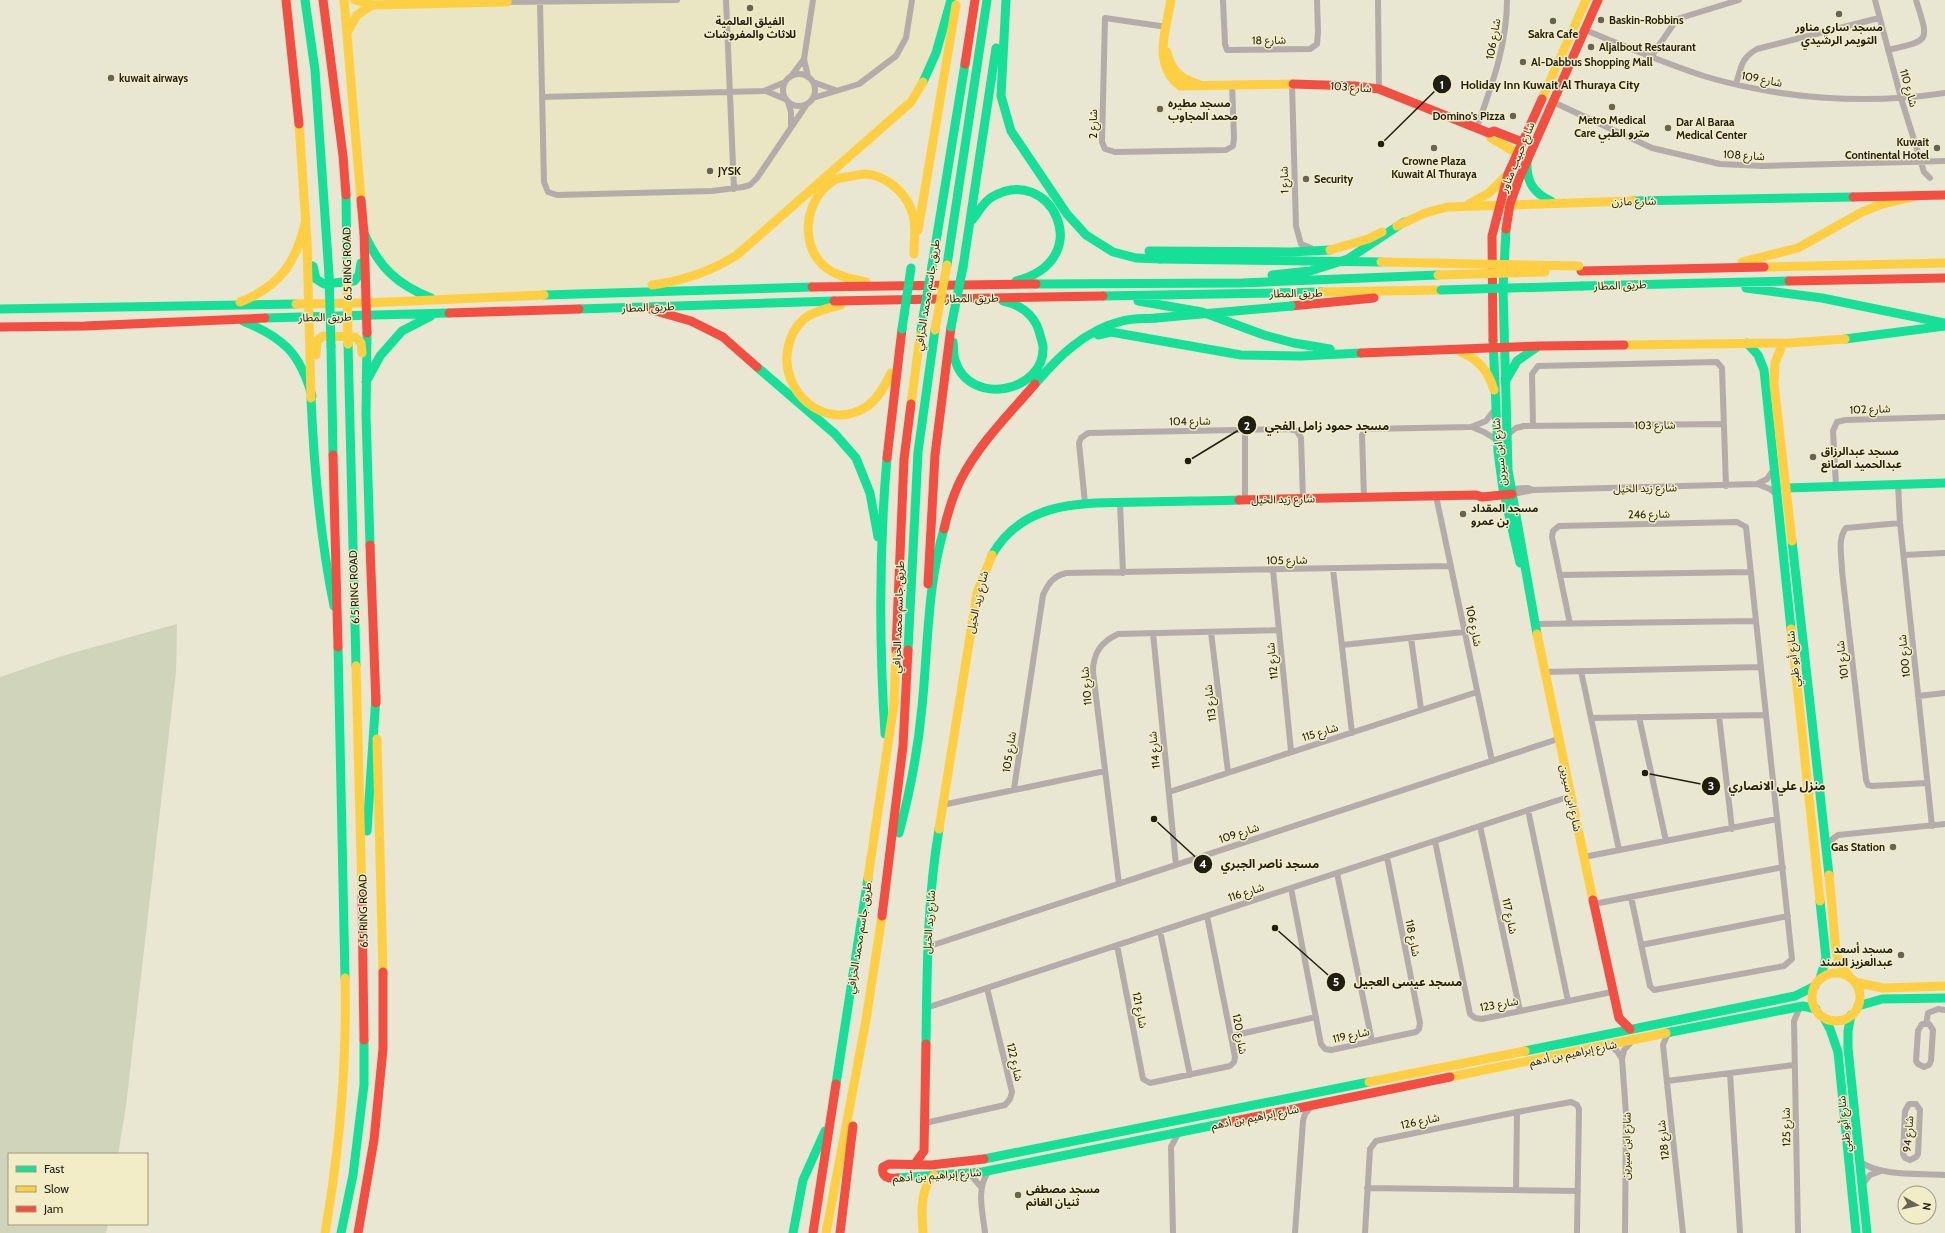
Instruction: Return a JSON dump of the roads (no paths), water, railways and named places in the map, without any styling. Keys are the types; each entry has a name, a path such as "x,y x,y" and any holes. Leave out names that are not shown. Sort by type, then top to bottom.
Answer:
{"main road":[{"path":"286,0 293,56 306,219 315,474 327,574 337,618"},
{"name":"6.5 RING ROAD","path":"305,0 315,70 329,275 346,1036 344,1099 335,1175 325,1233"},
{"path":"344,0 348,31 364,232 367,303 366,415 376,696 384,1017 379,1101 358,1233"},
{"path":"355,0 372,6"},
{"path":"588,293 667,284 688,278 713,269 733,256 766,230 911,102 925,82 932,66 951,0"},
{"path":"887,755 882,697 881,542 891,404 911,268 957,0"},
{"name":"طريق جاسم محمد الخرافي","path":"812,1233 894,704 904,459 921,329 975,0"},
{"name":"طريق جاسم محمد الخرافي","path":"826,1233 866,1020 888,877 903,746 918,452 925,392 947,265 987,0"},
{"path":"1005,0 1000,74 1001,96 1004,113 1011,131 1067,214 1086,235 1112,252 1136,258 1160,259 1313,260 1580,269"},
{"path":"927,652 929,531 936,441 951,329 963,267 1005,0"},
{"name":"شارع 103","path":"1171,0 1164,43 1164,66 1166,75 1172,82 1185,87 1232,84 1292,84 1355,86 1379,89 1489,132 1494,131 1522,142"},
{"name":"شارع حبيب مناور","path":"1493,347 1491,252 1499,204 1508,174 1586,0"},
{"name":"شارع حبيب مناور","path":"1504,347 1503,255 1510,204 1527,161 1598,0"},
{"path":"348,31 354,17 358,12 372,6 507,1"},
{"name":"6.5 RING ROAD","path":"324,2 343,156 346,196 348,344 362,881 364,1085 354,1176"},
{"path":"1562,54 1565,61 1572,60"},
{"path":"1556,67 1562,67 1567,71"},
{"name":"شارع 103","path":"1489,132 1491,138 1517,153"},
{"path":"1527,161 1526,172 1528,182 1534,191 1542,198 1552,202 1562,202"},
{"path":"892,285 847,278 822,265 808,240 808,217 820,193 828,184 839,178 865,174 880,178 892,185 902,193 914,218 914,254"},
{"path":"1465,206 1489,193 1508,174"},
{"path":"970,224 983,204 994,194 1004,190 1027,189 1037,193 1046,200 1054,210 1061,228 1061,239 1053,260 1038,273 1004,284"},
{"path":"304,195 311,220 314,274 317,281 324,284 351,282 359,275 361,268 361,197"},
{"name":"شارع مازن","path":"1067,214 1107,242 1134,250 1290,252 1330,250 1368,239 1428,211 1443,207 1562,202 1945,195"},
{"path":"1709,268 1758,259 1798,248 1862,212 1882,204 1916,196"},
{"path":"228,305 251,298 268,288 284,274 295,258 300,245 306,219"},
{"path":"1242,283 1276,274 1310,271 1348,259 1367,248 1404,222"},
{"path":"364,232 372,251 383,268 398,282 416,292 437,300"},
{"name":"طريق المطار","path":"0,309 367,303 588,293 892,285 1242,283 1580,269 1598,270 1945,263"},
{"name":"طريق المطار","path":"0,327 84,326 237,319 309,318 857,300 1440,290 1945,278"},
{"path":"1692,283 1788,292 1945,323"},
{"path":"888,877 904,813 915,754 922,709 933,588 949,511 960,481 974,458 1046,370 1084,337 1109,325 1124,321 1291,306 1440,290"},
{"path":"1104,296 1202,312 1280,340 1314,347 1361,353"},
{"path":"951,329 955,361 966,378 974,384 985,388 1005,390 1024,383 1038,365 1042,355 1043,342 1040,330 1034,319 1017,305 979,298"},
{"path":"857,300 817,312 805,319 796,328 787,348 786,359 790,383 796,394 809,406 826,413 855,412 866,406 882,392 898,358"},
{"path":"642,307 691,321 723,337 835,434 856,458 870,493 875,528 881,542"},
{"path":"366,382 380,356 402,331 434,314"},
{"path":"237,319 266,330 285,343 299,360 312,396"},
{"path":"1065,352 1100,334 1111,332 1242,355 1301,356 1493,347 1828,341 1945,326"},
{"path":"313,412 317,398 317,341 323,336 353,336 358,338 362,346 366,415"},
{"name":"شارع أبو ظبي","path":"1746,343 1758,355 1762,364 1777,496 1794,670 1826,958 1818,983"},
{"name":"شارع أبو ظبي","path":"1783,343 1776,355 1774,368 1779,428 1826,844 1836,951 1839,962 1852,979"},
{"path":"1505,382 1518,358 1539,346"},
{"name":"شارع ابن سيرين","path":"1493,347 1497,440 1508,492 1516,549 1526,577 1544,672 1612,992 1620,1018 1630,1029"},
{"name":"شارع ابن سيرين","path":"1504,347 1508,492"},
{"path":"1448,350 1460,351 1472,356 1480,362 1487,370 1494,390"},
{"path":"1769,431 1772,427 1779,428"},
{"path":"1786,488 1945,483"},
{"name":"شارع زيد الخيل","path":"924,1151 927,947 935,853 973,614 982,573 991,554 1004,538 1036,514 1058,506 1085,503 1476,495 1482,497 1508,492"},
{"path":"1793,655 1799,658 1804,654"},
{"path":"1794,670 1800,665 1806,668"},
{"path":"362,881 370,798 376,696"},
{"path":"1852,979 1860,993 1858,1006 1851,1015 1838,1021 1824,1018 1816,1009 1813,999 1818,983 1834,973 1852,979 1874,987 1945,986"},
{"name":"شارع إبراهيم بن أدهم","path":"1816,1009 1800,1007 1780,1010 1609,1046 990,1170 889,1179 884,1176 882,1170 884,1166 889,1164 914,1165 981,1160 1054,1146 1795,996 1818,983"},
{"path":"1904,987 1901,989 1900,993 1904,998"},
{"path":"1858,1006 1882,999 1945,998"},
{"name":"شارع أبو ظبي","path":"1851,1015 1848,1039 1867,1233"},
{"path":"1610,1033 1620,1018"},
{"name":"شارع أبو ظبي","path":"1824,1018 1832,1030 1837,1043 1842,1112 1856,1233"},
{"path":"840,1233 866,1020"},
{"path":"1469,1061 1468,1069 1472,1073"},
{"path":"1451,1065 1457,1069 1457,1074 1454,1077"},
{"path":"1842,1112 1846,1108 1854,1110"},
{"path":"793,1233 803,1180 831,1115"},
{"path":"914,1165 924,1151 934,1164"},
{"path":"923,1233 924,1194 927,1183 934,1175"},
{"path":"341,1233 354,1176"},
{"path":"348,1233 354,1176"},
{"path":"913,1177 922,1186 924,1194"}],"street":[{"path":"507,1 540,3 677,0"},
{"path":"726,0 734,189"},
{"path":"540,3 544,182 548,192 557,196 571,196 734,189 750,184 757,178 815,92 804,59 813,0"},
{"path":"812,98 854,86 864,81 899,52 906,38 912,0"},
{"name":"شارع 18","path":"1223,0 1227,50 1310,49 1317,44 1317,0"},
{"path":"1378,0 1379,89"},
{"name":"شارع 106","path":"1477,127 1497,70 1505,30 1507,0"},
{"path":"1712,0 1714,7"},
{"path":"1651,57 1677,19 1739,0"},
{"name":"شارع 110","path":"1875,0 1901,98 1924,172 1930,178"},
{"path":"1888,50 1918,43 1923,39 1925,32 1916,0"},
{"name":"شارع 2","path":"1167,27 1105,18 1102,142 1105,149 1115,152 1226,150 1233,146 1234,138 1232,84"},
{"path":"1736,84 1743,62 1748,54 1757,49 1879,18"},
{"name":"شارع 109","path":"1585,30 1651,57 1702,75 1768,91 1801,96 1867,99 1901,98 1945,93"},
{"path":"542,97 764,90 785,82 792,76 804,59"},
{"path":"792,76 800,74 810,80 837,90"},
{"path":"785,82 783,88 792,117 790,127"},
{"name":"شارع 1","path":"1292,84 1296,226 1298,239 1301,244 1308,247 1330,250"},
{"path":"764,90 787,100 795,106 807,104"},
{"name":"شارع 108","path":"1553,102 1652,148 1706,161 1762,166 1945,161"},
{"path":"1533,426 1532,374 1538,366 1719,363 1722,368 1726,486"},
{"path":"1364,498 1362,435 1366,429 1474,426 1486,421 1495,409"},
{"name":"شارع 103","path":"1506,416 1515,423 1524,426 1724,424"},
{"name":"شارع 102","path":"1836,486 1833,432 1837,422 1842,420 1945,418"},
{"path":"1474,426 1497,440"},
{"name":"شارع 103","path":"1506,436 1513,430 1524,426"},
{"name":"شارع 104","path":"1085,503 1079,443 1081,438 1088,433 1290,429 1299,433 1301,438 1303,499"},
{"path":"1245,430 1245,500"},
{"path":"1757,484 1767,479 1774,470"},
{"path":"1757,484 1770,489 1777,496"},
{"name":"شارع زيد الخيل","path":"1508,492 1757,484"},
{"name":"شارع 100","path":"1898,484 1900,523 1932,826"},
{"name":"شارع 106","path":"1436,496 1492,760"},
{"path":"1120,503 1123,573"},
{"name":"شارع 246","path":"1560,575 1552,537 1555,529 1561,526 1737,522 1744,525 1747,531 1751,572"},
{"name":"شارع 101","path":"1900,523 1846,528 1842,533 1841,539 1842,571 1866,780 1868,785 1927,783"},
{"path":"1904,555 1945,553"},
{"name":"شارع 105","path":"1014,789 1043,595 1049,583 1059,574 1451,566"},
{"path":"1333,569 1352,733"},
{"name":"شارع 112","path":"1273,570 1291,751"},
{"path":"1570,624 1560,575 1751,572 1755,621 1793,956 1790,962 1784,966 1654,990 1650,986 1631,897"},
{"path":"1535,624 1755,621"},
{"name":"شارع 110","path":"1119,884 1093,662 1101,644 1118,634 1279,630"},
{"name":"شارع 113","path":"1211,632 1228,772"},
{"path":"1342,645 1464,632"},
{"name":"شارع 114","path":"1152,633 1176,865"},
{"path":"1411,638 1422,709"},
{"path":"1544,672 1761,667"},
{"path":"1581,671 1619,850"},
{"name":"شارع 115","path":"1169,792 1291,751 1352,733 1477,692"},
{"path":"1918,696 1945,693"},
{"path":"1590,718 1766,715"},
{"path":"1719,716 1732,829"},
{"path":"1639,717 1666,841"},
{"name":"شارع 109","path":"927,947 1558,738"},
{"name":"شارع 105","path":"942,805 1105,770"},
{"name":"شارع 116","path":"926,1008 1571,796"},
{"path":"1528,810 1568,1001"},
{"path":"1584,857 1778,819"},
{"path":"1826,844 1838,835 1945,824"},
{"name":"شارع 117","path":"1480,826 1520,1011"},
{"path":"1824,828 1838,835"},
{"name":"شارع 123","path":"1435,841 1470,1014 1475,1018 1482,1019 1612,992"},
{"name":"شارع 118","path":"1387,856 1420,1023"},
{"path":"1594,904 1783,867"},
{"path":"1337,873 1372,1041"},
{"name":"شارع 119","path":"1291,888 1321,1044 1326,1050 1333,1050 1416,1032 1419,1029 1420,1023"},
{"name":"شارع 120","path":"1143,1078 1150,1083 1230,1066 1233,1064 1235,1057 1207,916"},
{"path":"1641,945 1788,916"},
{"path":"1160,931 1190,1075"},
{"name":"شارع 121","path":"1118,945 1143,1078"},
{"name":"شارع 122","path":"925,1123 1005,1105 1010,1100 1012,1092 987,988"},
{"name":"شارع 125","path":"1798,1233 1794,1021 1800,1007"},
{"path":"1926,1024 1928,1013 1938,1009 1945,1010"},
{"path":"1780,1010 1789,1014 1794,1021"},
{"path":"1231,1036 1316,1017"},
{"path":"1922,1024 1926,1024 1930,1025 1933,1030 1931,1061 1924,1067 1916,1061 1919,1027 1922,1024"},
{"name":"شارع 128","path":"1668,1033 1663,1045 1683,1233"},
{"path":"1652,1037 1659,1040 1663,1045"},
{"path":"1622,1059 1624,1050 1632,1041"},
{"path":"1609,1046 1617,1051 1622,1059"},
{"name":"شارع ابن سيرين","path":"1622,1059 1626,1114 1625,1233"},
{"path":"1667,1081 1794,1066"},
{"path":"1730,1073 1740,1233"},
{"name":"شارع 126","path":"1365,1233 1370,1148 1376,1141 1571,1102 1577,1105 1579,1109 1578,1233"},
{"name":"شارع 94","path":"1913,1103 1917,1105 1920,1110 1918,1154 1916,1158 1910,1160 1905,1158 1903,1154 1906,1107 1913,1103"},
{"path":"1295,1233 1303,1121 1305,1114 1312,1105"},
{"path":"1293,1109 1299,1113 1303,1121"},
{"path":"1516,1190 1517,1112"},
{"path":"1173,1233 1171,1147 1179,1132"},
{"path":"1160,1136 1166,1140 1171,1147"},
{"name":"شارع 94","path":"1910,1160 1910,1173"},
{"path":"1859,1161 1870,1168 1882,1171 1945,1175"},
{"path":"985,1233 981,1187 990,1170"},
{"path":"1862,1186 1870,1175 1882,1171"},
{"path":"969,1173 981,1187"},
{"path":"1368,1188 1578,1191"}],"place":[{"name":"الفيلق العالمية للاثاث والمفروشات","path":"750,8"},
{"name":"مسجد ساري مناور الثويمر الرشيدي","path":"1839,14"},
{"name":"Baskin-Robbins","path":"1601,20"},
{"name":"Sakra Cafe","path":"1553,21"},
{"name":"Aljalbout Restaurant","path":"1591,47"},
{"name":"Al-Dabbus Shopping Mall","path":"1523,62"},
{"name":"kuwait airways","path":"111,78"},
{"name":"Metro Medical Care مترو الطبي","path":"1612,107"},
{"name":"مسجد مطيره محمد المجاوب","path":"1160,109"},
{"name":"Domino's Pizza","path":"1513,116"},
{"name":"Dar Al Baraa Medical Center","path":"1668,128"},
{"name":"Holiday Inn Kuwait Al Thuraya City","path":"1381,144"},
{"name":"Crowne Plaza Kuwait Al Thuraya","path":"1434,148"},
{"name":"Kuwait Continental Hotel","path":"1937,148"},
{"name":"JYSK","path":"710,171"},
{"name":"Security","path":"1306,179"},
{"name":"مسجد عبدالرزاق عبدالحميد الصانع","path":"1813,457"},
{"name":"مسجد حمود زامل الفجي","path":"1188,461"},
{"name":"مسجد المقداد بن عمرو","path":"1463,514"},
{"name":"منزل علي الانصاري","path":"1645,773"},
{"name":"مسجد ناصر الجبري","path":"1154,819"},
{"name":"Gas Station","path":"1893,847"},
{"name":"مسجد عيسى العجيل","path":"1275,928"},
{"name":"مسجد أسعد عبدالعزيز السند","path":"1901,955"},
{"name":"مسجد مصطفى ثنيان الغانم","path":"1018,1195"}]}
